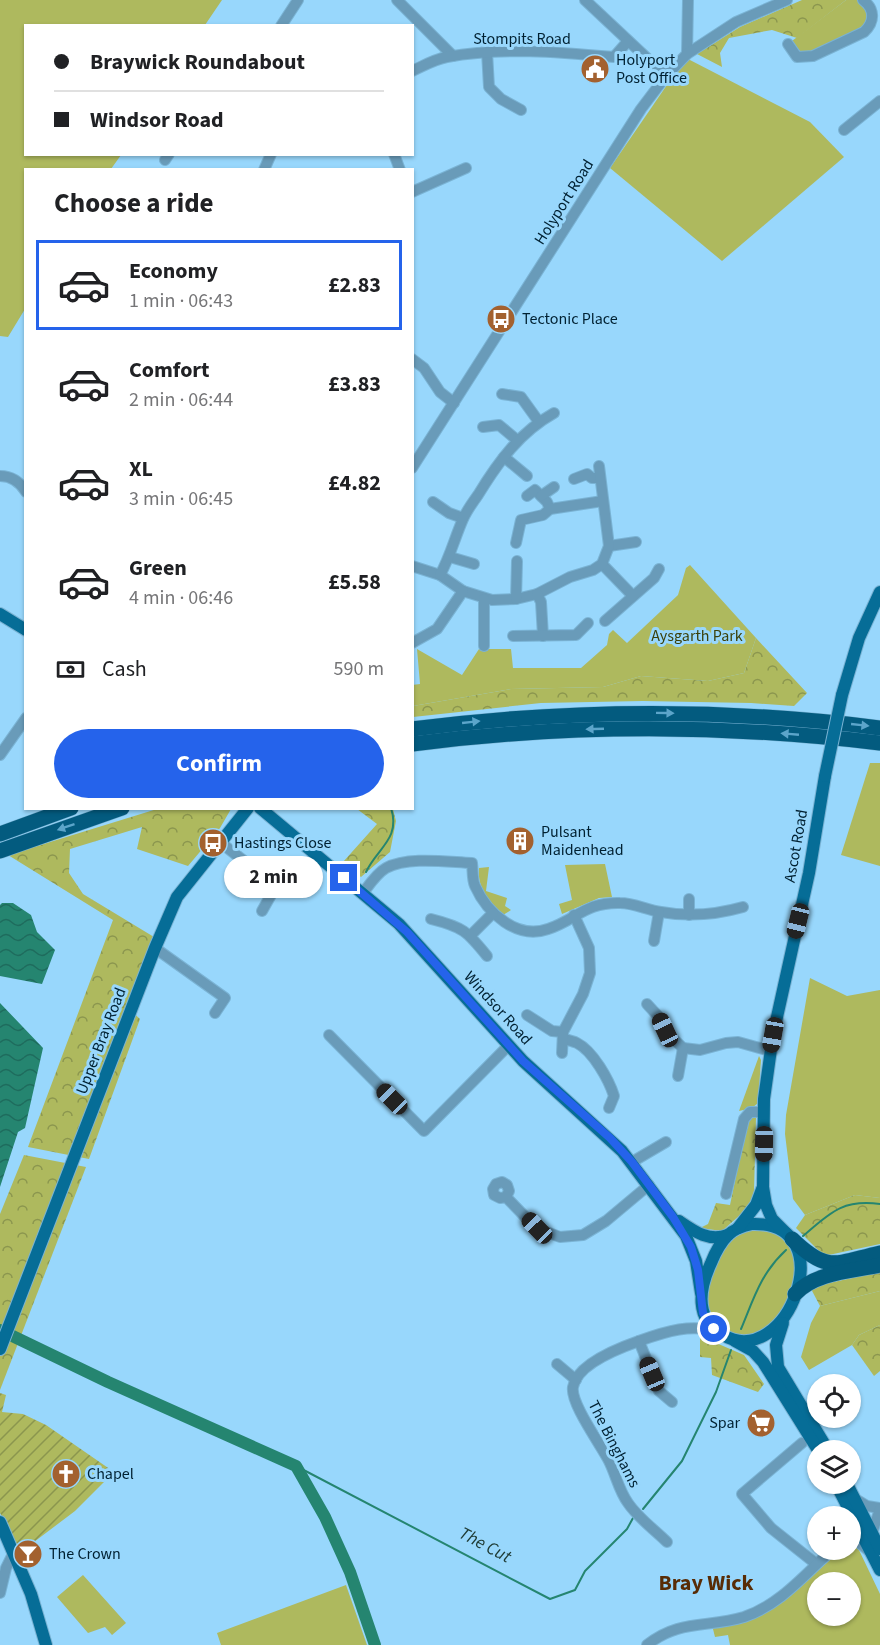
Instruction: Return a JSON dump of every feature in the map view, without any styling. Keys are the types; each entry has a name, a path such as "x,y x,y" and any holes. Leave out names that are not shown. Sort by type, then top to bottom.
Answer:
{"highway":[{"path":"414,729 517,717 638,712 766,716 880,728"},
{"path":"414,744 531,732 641,728 750,731 880,743"},
{"path":"0,834 65,810"},
{"path":"0,851 116,810"},
{"path":"791,1238 814,1258 828,1263 880,1252"},
{"path":"795,1294 817,1279 880,1264"}],"main road":[{"name":"Ascot Road","path":"791,1238 769,1215 763,1186 764,1112 770,1051 809,873 825,776 843,695 863,627 880,592"},
{"path":"0,614 24,629"},
{"name":"Upper Bray Road","path":"0,1349 154,948 177,897 246,810"},
{"name":"Windsor Road","path":"262,810 407,932 508,1046 539,1077 610,1138 632,1162 673,1217 694,1253 700,1293"},
{"name":"Ascot Road","path":"733,1232 756,1205 763,1186"},
{"name":"Windsor Road","path":"673,1217 704,1236 714,1238 733,1232"},
{"path":"812,1440 760,1358 710,1324 702,1307 700,1293 717,1251 733,1232 752,1224 781,1230 791,1238 800,1256 802,1268 800,1281 776,1345 778,1367 822,1440"},
{"path":"725,1336 747,1340 759,1338 776,1327 786,1316"},
{"path":"852,1494 872,1533 880,1570"},
{"path":"0,1522 31,1594 46,1645"},
{"path":"861,1535 875,1550"}],"street":[{"path":"282,24 298,0"},
{"path":"397,0 453,56"},
{"path":"585,0 666,76"},
{"path":"687,54 688,0"},
{"name":"Holyport Road","path":"414,465 641,109 666,76 687,54 736,22 787,0"},
{"path":"788,45 797,57 805,58 864,32 870,26 873,18 872,10 863,0"},
{"name":"Stompits Road","path":"414,70 445,57 487,52 539,51 614,57 628,41"},
{"path":"487,52 489,87 501,99 521,110"},
{"path":"844,130 880,101"},
{"path":"414,191 466,168"},
{"path":"414,360 424,368 440,392 454,403"},
{"path":"502,394 521,397 538,422"},
{"path":"440,575 450,557 463,518 504,457 517,440 538,422 554,413"},
{"path":"483,427 499,425 517,440"},
{"path":"504,457 527,476"},
{"path":"414,567 440,575 463,591 492,600 537,594 570,577 593,570 602,564 609,546 599,466"},
{"path":"574,479 587,474 592,478 600,478"},
{"path":"0,476 7,476 24,487"},
{"path":"542,496 554,487"},
{"path":"528,496 535,490 550,509"},
{"path":"516,543 522,520 543,515 550,509 603,501"},
{"path":"433,502 449,513 463,518"},
{"path":"609,546 636,542"},
{"path":"450,557 474,564"},
{"path":"516,561 516,598"},
{"path":"602,564 633,596"},
{"path":"605,621 654,578 659,569"},
{"path":"414,642 437,629 463,591"},
{"path":"537,594 541,602 543,636"},
{"path":"484,599 484,646"},
{"path":"513,636 576,635 588,623"},
{"path":"0,755 24,721"},
{"path":"219,842 268,880 271,895 262,911"},
{"path":"363,893 384,868 404,863 430,861 472,863 474,884 493,913 508,924 528,932 548,929 594,905 622,903 659,912 689,915 738,911"},
{"path":"689,899 689,915"},
{"path":"654,941 659,912"},
{"path":"471,935 493,913"},
{"path":"562,1053 563,1035 583,994 590,973 589,948 574,915"},
{"path":"431,919 456,925 471,935 487,956"},
{"path":"154,948 225,998 215,1013"},
{"path":"647,1004 660,1013 665,1030 683,1048 700,1050 738,1042 770,1051"},
{"path":"534,1018 552,1031 585,1048 605,1068 614,1096 609,1108"},
{"path":"329,1035 424,1131 508,1046"},
{"path":"678,1076 683,1048"},
{"path":"726,1194 744,1119 750,1112 764,1112"},
{"path":"632,1162 666,1142"},
{"path":"506,1197 537,1228 560,1237 583,1235 606,1221 649,1185"},
{"path":"696,1327 701,1318 702,1307"},
{"path":"557,1364 576,1380 604,1354 639,1341 696,1327 725,1336"},
{"path":"639,1341 665,1401"},
{"name":"The Binghams","path":"576,1380 573,1388 575,1401 609,1460 627,1501 667,1542"},
{"path":"802,1443 742,1494 771,1528 815,1563"},
{"path":"854,1498 867,1506 880,1508 872,1533"},
{"path":"861,1543 875,1550"},
{"path":"0,1593 6,1568 14,1554"},
{"path":"646,1645 671,1630 683,1626 744,1617 790,1590 819,1560"}],"green space":[{"path":"0,0 222,0 206,24 24,24 24,156 120,156 112,168 24,168 24,311 8,337 0,336"},
{"path":"802,0 846,0 797,38 772,30 729,38 720,53 722,67 697,54 740,27"},
{"path":"846,0 859,0 868,4 870,26 805,58 788,44"},
{"path":"688,59 810,122 844,157 722,261 610,168 669,82"},
{"name":"Aysgarth Park","path":"690,565 756,638 744,673 708,681 641,676 603,687 511,689 414,706 414,685 420,684 417,649 462,675 479,649 511,649 513,668 581,668 607,645 609,634 613,630 627,643 678,595 686,568"},
{"path":"756,638 807,693 794,706 643,701 541,703 414,717 414,706 511,689 603,687 641,676 708,681 744,673"},
{"path":"870,763 880,763 880,866 841,855"},
{"path":"154,810 230,810 220,828 188,866 137,849 142,827 70,849 69,873 83,894 154,937 127,1007 140,1019 89,1159 28,1147 113,920 8,855"},
{"path":"358,810 393,810 396,821 390,852 361,877 343,862 377,824"},
{"path":"605,864 612,897 599,898 562,914 559,904 572,900 565,865"},
{"path":"489,867 486,891 507,898 505,906 511,910 503,915 489,900 480,882 479,868"},
{"path":"810,978 847,996 880,990 880,1198 855,1195 805,1215 793,1199 785,1134 786,1115"},
{"path":"759,1056 761,1060 758,1103 752,1108 739,1111"},
{"path":"748,1117 756,1118 754,1191 749,1207 722,1231 700,1228 708,1224 716,1203 730,1205"},
{"path":"24,1155 86,1167 0,1390 0,1214"},
{"path":"855,1195 880,1198 880,1244 824,1256 796,1228 805,1215"},
{"path":"748,1230 773,1232 791,1245 797,1277 772,1327 747,1336 732,1334 719,1326 712,1319 705,1300 709,1280 727,1242"},
{"path":"880,1272 880,1291 820,1306 810,1287"},
{"path":"880,1291 880,1325 859,1335 852,1345 809,1370 801,1357 811,1323 820,1306"},
{"path":"880,1325 880,1371 874,1376 852,1345 859,1335"},
{"path":"700,1336 744,1355 764,1384 758,1392 712,1375 711,1358 700,1357"},
{"path":"0,1393 6,1395 2,1412 23,1414 46,1425 114,1472 75,1511 30,1545 27,1541 18,1547 0,1513"},
{"path":"861,1554 880,1594 880,1645 730,1645 728,1635 715,1637 712,1625 785,1598 807,1579 807,1626 861,1626 861,1572 816,1572 830,1560 861,1560"},
{"path":"83,1575 126,1623 112,1635 105,1627 88,1633 57,1597"},
{"path":"346,1585 367,1645 221,1645 217,1633"}],"water":[{"path":"13,903 31,915 37,932 55,950 42,984 0,976 0,905"},
{"path":"0,1003 43,1048 25,1128 18,1132 0,1187"}],"waterway":[{"path":"366,872 390,836 393,828 391,810"},
{"name":"The Cut","path":"803,1236 829,1214 846,1206 880,1204"},
{"name":"The Cut","path":"741,1329 764,1277 786,1250"},
{"name":"The Cut","path":"0,1330 108,1382 296,1466 325,1517 350,1572 375,1645"},
{"name":"The Cut","path":"643,1509 682,1461 716,1392 731,1350"},
{"name":"The Cut","path":"296,1466 550,1599 575,1590 585,1571 627,1529 633,1518"}],"place":[{"name":"Holyport Post Office","path":"595,69"},
{"name":"Tectonic Place","path":"501,319"},
{"name":"Pulsant Maidenhead","path":"520,841"},
{"name":"Hastings Close","path":"213,843"},
{"name":"Spar","path":"761,1423"},
{"name":"Chapel","path":"66,1474"},
{"name":"The Crown","path":"28,1554"}],"district":[{"name":"Bray Wick","path":"706,1583"}],"route":[{"path":"344,878 407,932 523,1061 610,1138 632,1162 686,1236 694,1253 698,1270 703,1313 714,1329"}]}
